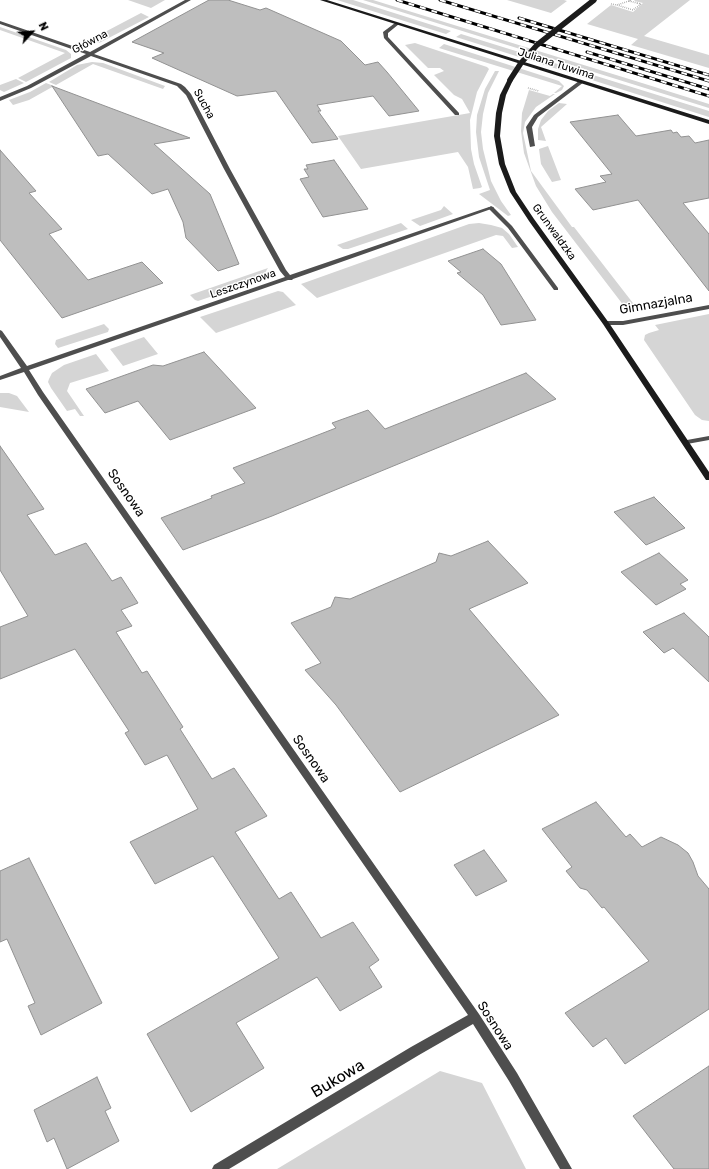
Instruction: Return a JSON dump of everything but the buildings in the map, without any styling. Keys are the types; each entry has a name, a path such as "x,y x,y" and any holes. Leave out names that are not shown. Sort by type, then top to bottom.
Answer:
{"street":[{"name":"Główna","path":"0,99 29,87 189,0"},
{"name":"Juliana Tuwima","path":"322,0 709,122"},
{"name":"Grunwaldzka","path":"594,0 537,45 521,63 510,80 501,100 498,118 498,147 504,171 522,208 606,323 687,442 709,478"},
{"name":"Sucha","path":"0,22 183,88 188,94 283,271 290,279"},
{"path":"398,24 385,33 386,37 457,114"},
{"path":"532,146 529,127 536,116 581,82"},
{"name":"Leszczynowa","path":"0,378 290,279 491,208 510,226 556,289"},
{"name":"Gimnazjalna","path":"606,323 623,323 709,307"},
{"name":"Sosnowa","path":"0,332 26,369 40,393 475,1017 513,1077 566,1169"},
{"path":"687,442 709,438"},
{"name":"Bukowa","path":"218,1169 415,1051 475,1017"}],"path":[{"path":"617,6 633,10 641,4 626,0"},
{"path":"529,88 536,90"}],"shaded area":[{"path":"128,0 165,0 151,8"},
{"path":"337,0 353,0 451,31 446,34"},
{"path":"363,0 373,0 642,83 709,104 709,108"},
{"path":"507,0 564,0 567,1 551,13"},
{"path":"690,0 644,36 709,55 709,68 631,45 638,39 587,24 611,5 633,12 643,3 634,1"},
{"path":"141,13 149,17 99,43 84,43"},
{"path":"0,27 66,50 71,54 71,58 26,82 18,78 65,53 0,30"},
{"path":"461,34 709,111 709,117 456,37"},
{"path":"415,43 487,67 489,69 477,92 470,120 471,149 474,164 482,187 480,188 473,189 468,167 458,152 361,169 338,136 470,113 462,99 454,95 434,75 444,71 440,68 428,68 405,45"},
{"path":"444,44 559,81 564,86 562,90 554,93 562,86 439,48"},
{"path":"92,62 103,63 165,86 163,89 93,64 56,85 49,82 77,65"},
{"path":"495,71 499,71 488,93 483,114 481,132 483,149 491,181 501,201 511,215 508,216 479,194 490,190 479,157 476,132 477,115 485,89"},
{"path":"16,79 24,83 4,92 0,90 0,85"},
{"path":"46,83 54,86 29,100 13,105 9,100 30,92"},
{"path":"529,90 550,96 555,94 536,107 525,122 523,133 531,171 572,227 574,227 636,307 624,306 552,212 536,186 524,153 521,131 522,113"},
{"path":"559,103 567,104 541,127 546,141 538,140 538,129 541,120 548,111"},
{"path":"548,146 561,180 552,182 541,164 539,149"},
{"path":"444,206 453,214 420,226 411,220 441,210"},
{"path":"401,223 408,229 348,249 343,249 337,245"},
{"path":"479,223 502,228 509,234 518,247 512,248 503,236 496,235 317,298 301,284 469,224"},
{"path":"268,268 263,276 254,282 198,301 190,295"},
{"path":"278,291 283,292 296,305 216,333 200,317"},
{"path":"709,314 709,421 702,420 695,415 644,340 645,335 659,330 655,325"},
{"path":"104,324 109,329 108,332 58,348 55,344 56,340"},
{"path":"144,337 158,354 123,366 110,349"},
{"path":"96,354 109,371 70,383 67,391 84,416 80,416 75,409 67,411 48,382 52,373 64,365"},
{"path":"0,393 9,393 17,396 29,412 0,407"},
{"path":"440,1071 482,1083 526,1169 277,1169"}],"railway":[{"path":"397,0 709,96"},
{"path":"440,0 709,81"},
{"path":"519,18 709,75"},
{"path":"587,52 709,89"}]}
